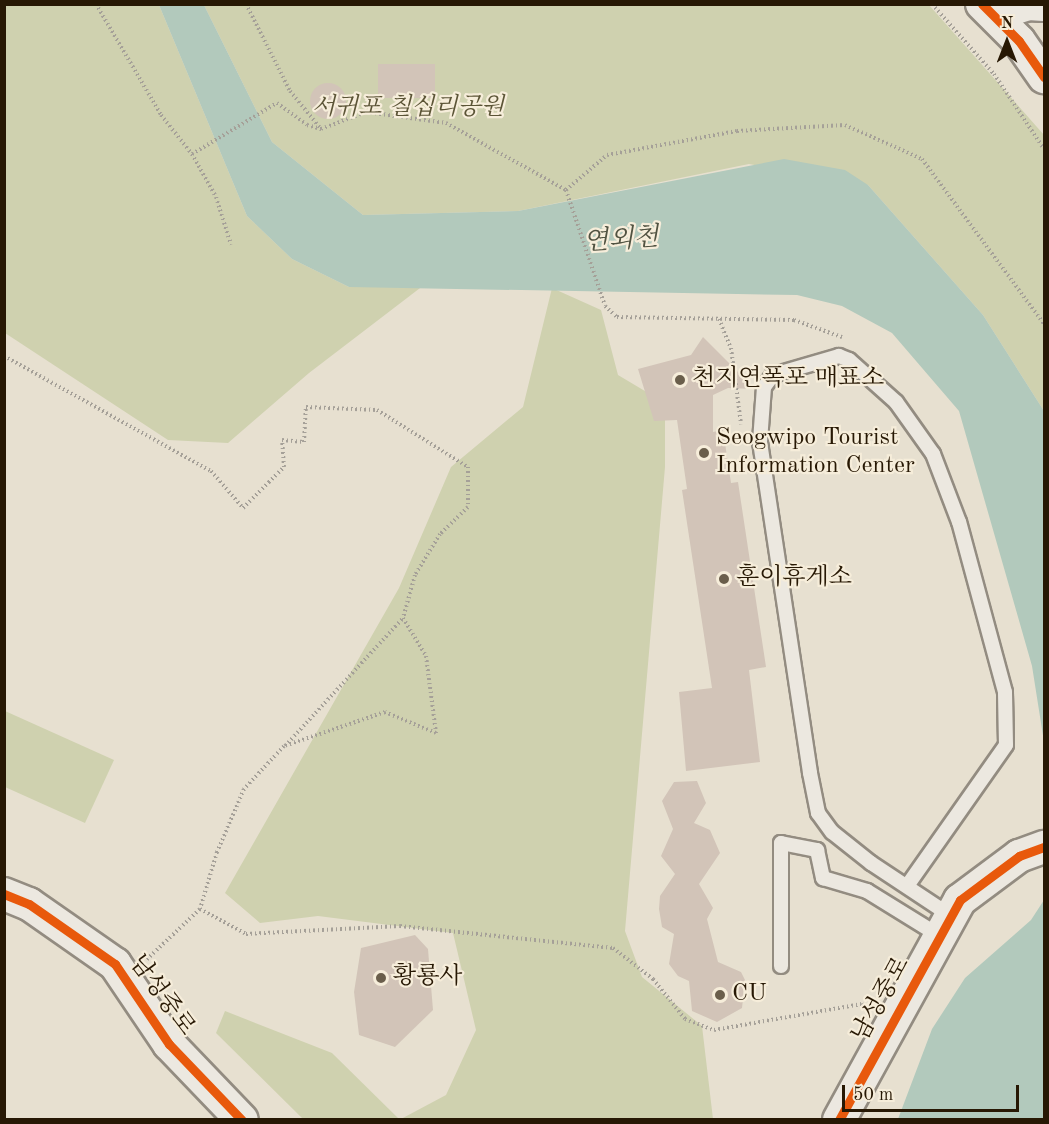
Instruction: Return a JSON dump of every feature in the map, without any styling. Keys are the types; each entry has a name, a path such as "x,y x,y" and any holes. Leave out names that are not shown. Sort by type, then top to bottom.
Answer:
{"street":[{"path":"990,11 1044,8"},
{"path":"990,11 1044,77"},
{"path":"950,917 1019,856 1044,847"},
{"name":"남성중로","path":"4,894 29,904 115,964 169,1044 242,1119"},
{"name":"남성중로","path":"839,1119 950,917"}],"lane":[{"path":"907,886 1006,745 1005,692 1000,658 948,487 933,454 896,402 849,360 838,356 773,375 764,387 760,442 790,656 818,813 832,832 950,917"},
{"path":"781,966 781,843 817,850 823,878 950,917"}],"path":[{"path":"96,4 160,115 192,154 216,197 231,245"},
{"path":"246,4 290,91 321,129"},
{"path":"932,4 994,74 1044,149"},
{"path":"192,154 210,146 277,103 307,125 321,129 366,112 446,123 566,190 604,306 617,316 795,320 846,339"},
{"path":"566,190 606,155 737,131 845,125 922,159 1044,324"},
{"path":"4,356 211,471 243,508 284,467 282,440 304,442 306,407 377,410 468,467 468,507 440,534 415,575 403,618 244,789 217,852 200,909 146,961"},
{"path":"284,746 385,712 436,733 426,656 403,618"},
{"path":"200,909 246,934 400,926 488,932 613,948 654,979 685,1019 714,1030 862,1004 871,1009"}],"green space":[{"path":"4,5 159,5 247,216 292,259 349,287 424,285 309,373 228,443 168,440 5,333"},
{"name":"서귀포 칠십리공원","path":"204,5 929,5 1044,135 1044,411 983,315 868,185 749,164 518,211 363,215 272,142"},
{"path":"552,288 601,310 618,375 665,403 665,467 625,931 642,977 702,1026 713,1119 401,1119 446,1095 476,1030 453,933 318,916 260,923 225,893 399,588 451,467 523,407"},
{"path":"5,711 114,760 85,823 5,787"},
{"path":"225,1011 332,1053 399,1119 303,1119 216,1033"}],"water":[{"name":"연외천","path":"159,5 204,5 272,142 363,215 518,211 784,159 845,170 868,185 983,315 1044,411 1044,742 1032,666 959,411 892,333 842,306 797,295 349,287 292,259 247,216"},
{"path":"1044,900 1044,1119 898,1119 932,1029 965,978 1031,920"}],"building":[{"path":"378,64 435,64 435,98 378,98"},
{"path":"328,83 341,88 346,101 341,114 328,119 315,114 310,101 315,88"},
{"path":"703,337 755,389 728,388 713,395 713,432 723,430 731,483 738,482 766,667 749,670 760,762 686,771 679,692 712,688 682,490 687,489 677,420 654,421 638,369 691,355"},
{"path":"697,781 706,803 694,823 710,830 720,853 699,884 713,908 707,919 718,962 741,972 745,980 742,1008 717,1022 692,1011 689,981 678,976 669,964 674,934 662,927 659,909 660,896 675,874 661,856 673,829 662,801 674,782"},
{"path":"415,935 428,949 433,1010 395,1047 359,1035 354,992 361,948"}],"cycle path":[{"path":"982,4 1019,41 1044,77"},
{"path":"839,1120 960,900 1019,856 1044,847"},
{"path":"4,894 29,904 115,964 169,1044 242,1120"}],"place":[{"name":"천지연폭포 매표소","path":"680,380"},
{"name":"Seogwipo Tourist Information Center","path":"704,453"},
{"name":"훈이휴게소","path":"724,579"},
{"name":"황룡사","path":"381,978"},
{"name":"CU","path":"720,995"}]}
